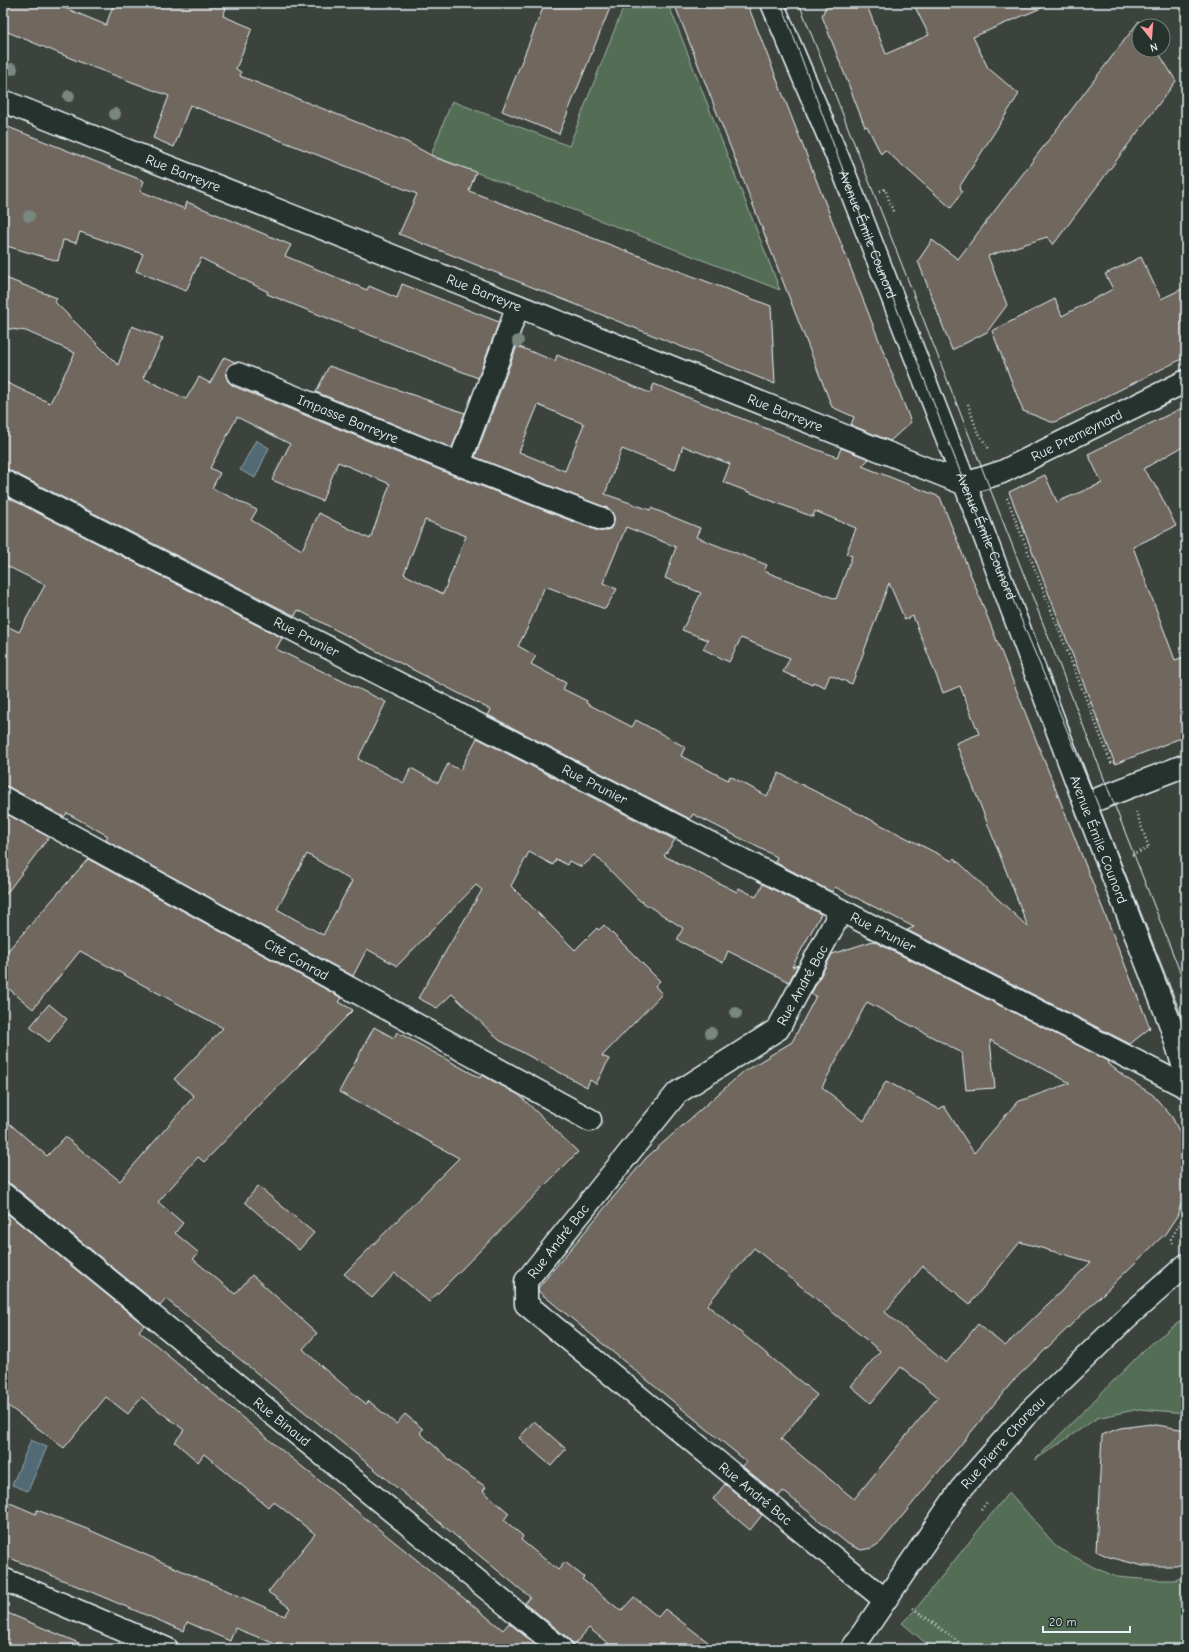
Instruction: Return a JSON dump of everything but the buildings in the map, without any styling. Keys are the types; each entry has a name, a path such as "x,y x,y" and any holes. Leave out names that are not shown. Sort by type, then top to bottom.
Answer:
{"street":[{"name":"Avenue Émile Counord","path":"774,4 843,170 965,484 1085,804 1167,1016 1186,1074"},
{"name":"Rue Barreyre","path":"3,100 965,484"},
{"path":"459,464 518,306"},
{"name":"Impasse Barreyre","path":"238,374 459,464 602,519"},
{"name":"Rue Premeynard","path":"965,484 1002,472 1186,381"},
{"name":"Rue Prunier","path":"3,481 1186,1088"},
{"path":"1085,804 1186,765"},
{"name":"Cité Conrad","path":"3,798 590,1120"},
{"name":"Rue André Bac","path":"841,911 778,1029 677,1092 526,1281 526,1304 885,1600"},
{"name":"Rue Binaud","path":"3,1194 561,1649"},
{"name":"Rue Pierre Chareau","path":"852,1649 961,1489 1025,1416 1125,1319 1186,1264"},
{"path":"3,1579 167,1649"}],"path":[{"path":"979,1512 989,1500"},
{"path":"910,1606 968,1649"}],"green space":[{"path":"625,3 668,3 780,290 431,155 452,101 569,146"},
{"path":"1186,1317 1186,1413 1139,1409 1097,1418 1035,1460 1149,1345"},
{"path":"1009,1492 1057,1547 1095,1568 1117,1577 1174,1580 1186,1577 1186,1649 933,1649 902,1623 915,1610"}],"water":[{"path":"256,440 269,448 255,478 240,470"},
{"path":"31,1440 47,1447 28,1491 12,1485"}],"tram line":[{"path":"781,3 843,170 965,484 1096,800 1186,1027"},
{"path":"799,3 1186,987"}]}
